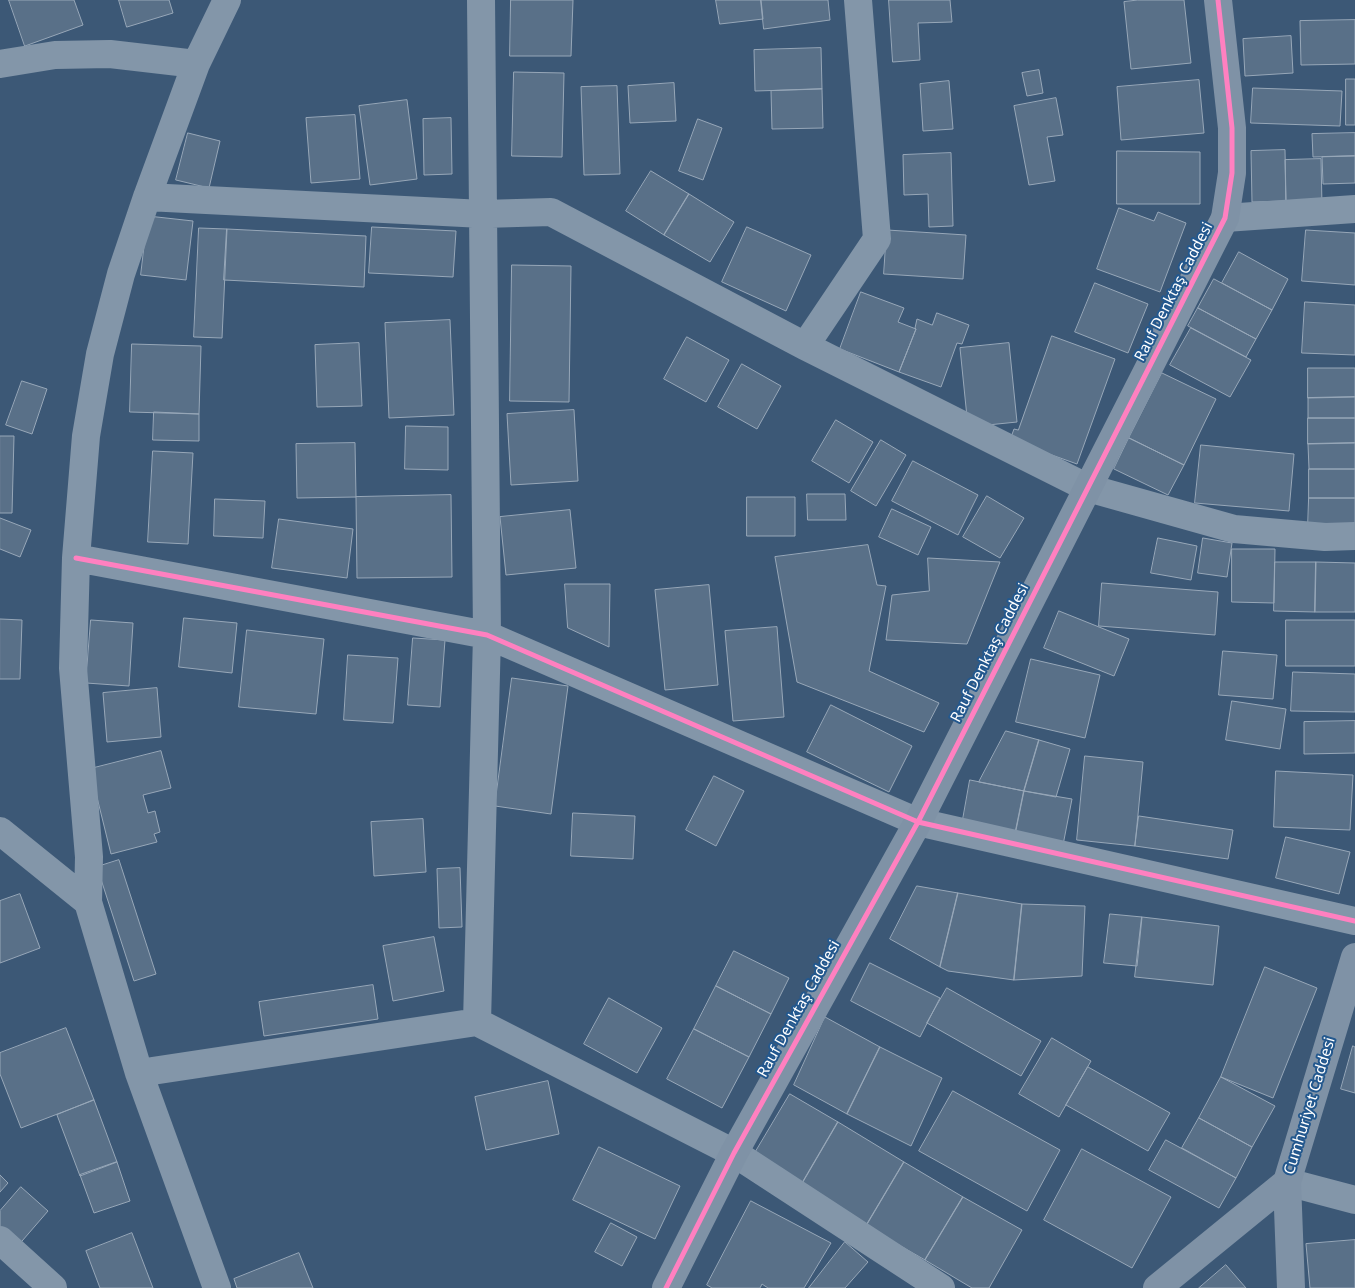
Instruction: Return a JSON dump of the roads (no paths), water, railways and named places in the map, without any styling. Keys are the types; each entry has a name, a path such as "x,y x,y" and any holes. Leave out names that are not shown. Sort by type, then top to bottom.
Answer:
{"street":[{"path":"217,1288 139,1073 88,902 89,857 73,668 76,558 86,436 100,354 121,274 147,197 196,64 227,0"},
{"path":"477,1022 487,635 481,0"},
{"path":"805,346 877,239 858,0"},
{"name":"Rauf Denktaş Caddesi","path":"666,1288 734,1153 918,822 1225,218 1232,173 1232,128 1218,0"},
{"path":"0,64 55,55 110,54 196,64"},
{"path":"147,197 483,214 552,212 805,346 1088,488 1234,529 1325,537 1355,536"},
{"path":"1225,218 1355,209"},
{"path":"76,558 487,635 918,822 1355,921"},
{"path":"0,830 88,902"},
{"name":"Cumhuriyet Caddesi","path":"1291,1288 1287,1182 1355,957"},
{"path":"139,1073 477,1022 734,1153 941,1288"},
{"path":"1157,1288 1287,1182 1355,1200"},
{"path":"3,1251 53,1288"}]}
